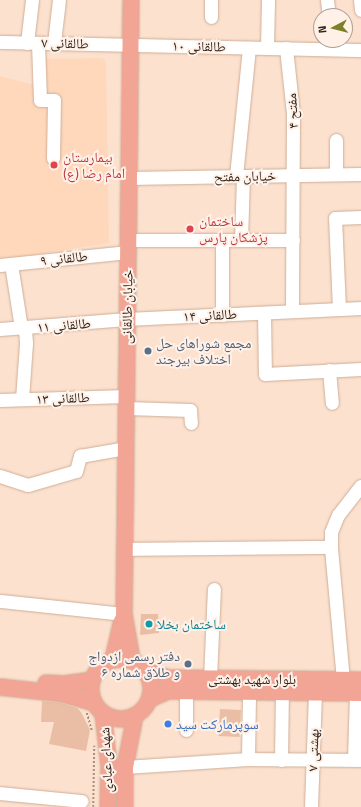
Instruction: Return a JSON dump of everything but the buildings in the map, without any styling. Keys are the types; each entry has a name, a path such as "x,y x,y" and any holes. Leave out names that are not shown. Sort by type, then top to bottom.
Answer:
{"main road":[{"name":"خیابان طالقانی","path":"124,614 131,0"},
{"path":"113,659 124,614"},
{"path":"0,687 63,694 93,705 119,719 135,716 141,712 150,699 151,683 138,664 124,614"},
{"path":"93,705 91,688 92,680 100,667 113,659 122,658 138,664"},
{"name":"بلوار شهید بهشتی","path":"138,664 168,678 343,680 359,689"},
{"path":"0,678 64,684 92,680"},
{"name":"بلوار شهید بهشتی","path":"150,699 168,691 315,692 359,689"},
{"name":"شهدای عبادی","path":"93,705 109,766 108,807"},
{"name":"شهدای عبادی","path":"125,807 125,767 135,716"},
{"path":"109,766 111,761 118,759 123,761 125,767"}],"street":[{"path":"32,0 32,43 40,100 54,100 53,158"},
{"path":"54,43 59,0"},
{"path":"211,0 211,17"},
{"path":"267,48 268,0"},
{"path":"360,0 361,10"},
{"name":"طالقانی ۷","path":"0,42 130,45"},
{"name":"طالقانی ۱۰","path":"130,45 249,48 313,46"},
{"path":"241,240 240,176 249,48"},
{"name":"مفتح ۴","path":"286,48 293,113 292,311"},
{"name":"طالقانی ۱۰","path":"349,48 361,50"},
{"path":"336,140 336,174"},
{"name":"خیابان مفتح","path":"129,178 361,174"},
{"path":"339,309 335,218 361,217"},
{"path":"222,240 222,315"},
{"name":"طالقانی ۹","path":"5,264 128,246 222,240 293,240"},
{"path":"5,264 26,344 22,399"},
{"name":"طالقانی ۱۴","path":"127,319 361,308"},
{"path":"264,312 265,374 361,369"},
{"name":"طالقانی ۱۱","path":"0,328 23,328 127,319"},
{"path":"329,370 332,403"},
{"name":"طالقانی ۱۳","path":"0,400 22,399 126,402 190,410 190,423"},
{"path":"0,476 28,486 76,471 80,456 126,448"},
{"path":"343,680 331,547 331,532 338,514 361,486"},
{"path":"124,549 331,547"},
{"path":"210,679 214,590"},
{"path":"0,601 124,614"},
{"path":"125,767 248,759 358,760 359,689"},
{"path":"186,691 186,730"},
{"path":"248,759 249,692"},
{"path":"281,760 282,692"},
{"name":"بهشتی ۷","path":"311,807 315,692"},
{"path":"0,793 47,802 87,804"}],"path":[{"path":"93,705 94,737"},
{"path":"87,804 94,745"}],"shaded area":[{"name":"بیمارستان امام رضا (ع)","path":"102,58 106,62 109,243 0,260 0,76 41,87 41,59"}],"place":[{"name":"بیمارستان امام رضا (ع)","path":"54,165"},
{"name":"ساختمان پزشکان پارس","path":"190,229"},
{"name":"مجمع شوراهای حل اختلاف بیرجند","path":"148,351"},
{"name":"ساختمان بخلا","path":"149,624"},
{"name":"دفتر رسمی ازدواج و طلاق شماره ۶","path":"188,664"},
{"name":"سوپرمارکت سید","path":"168,724"}]}
